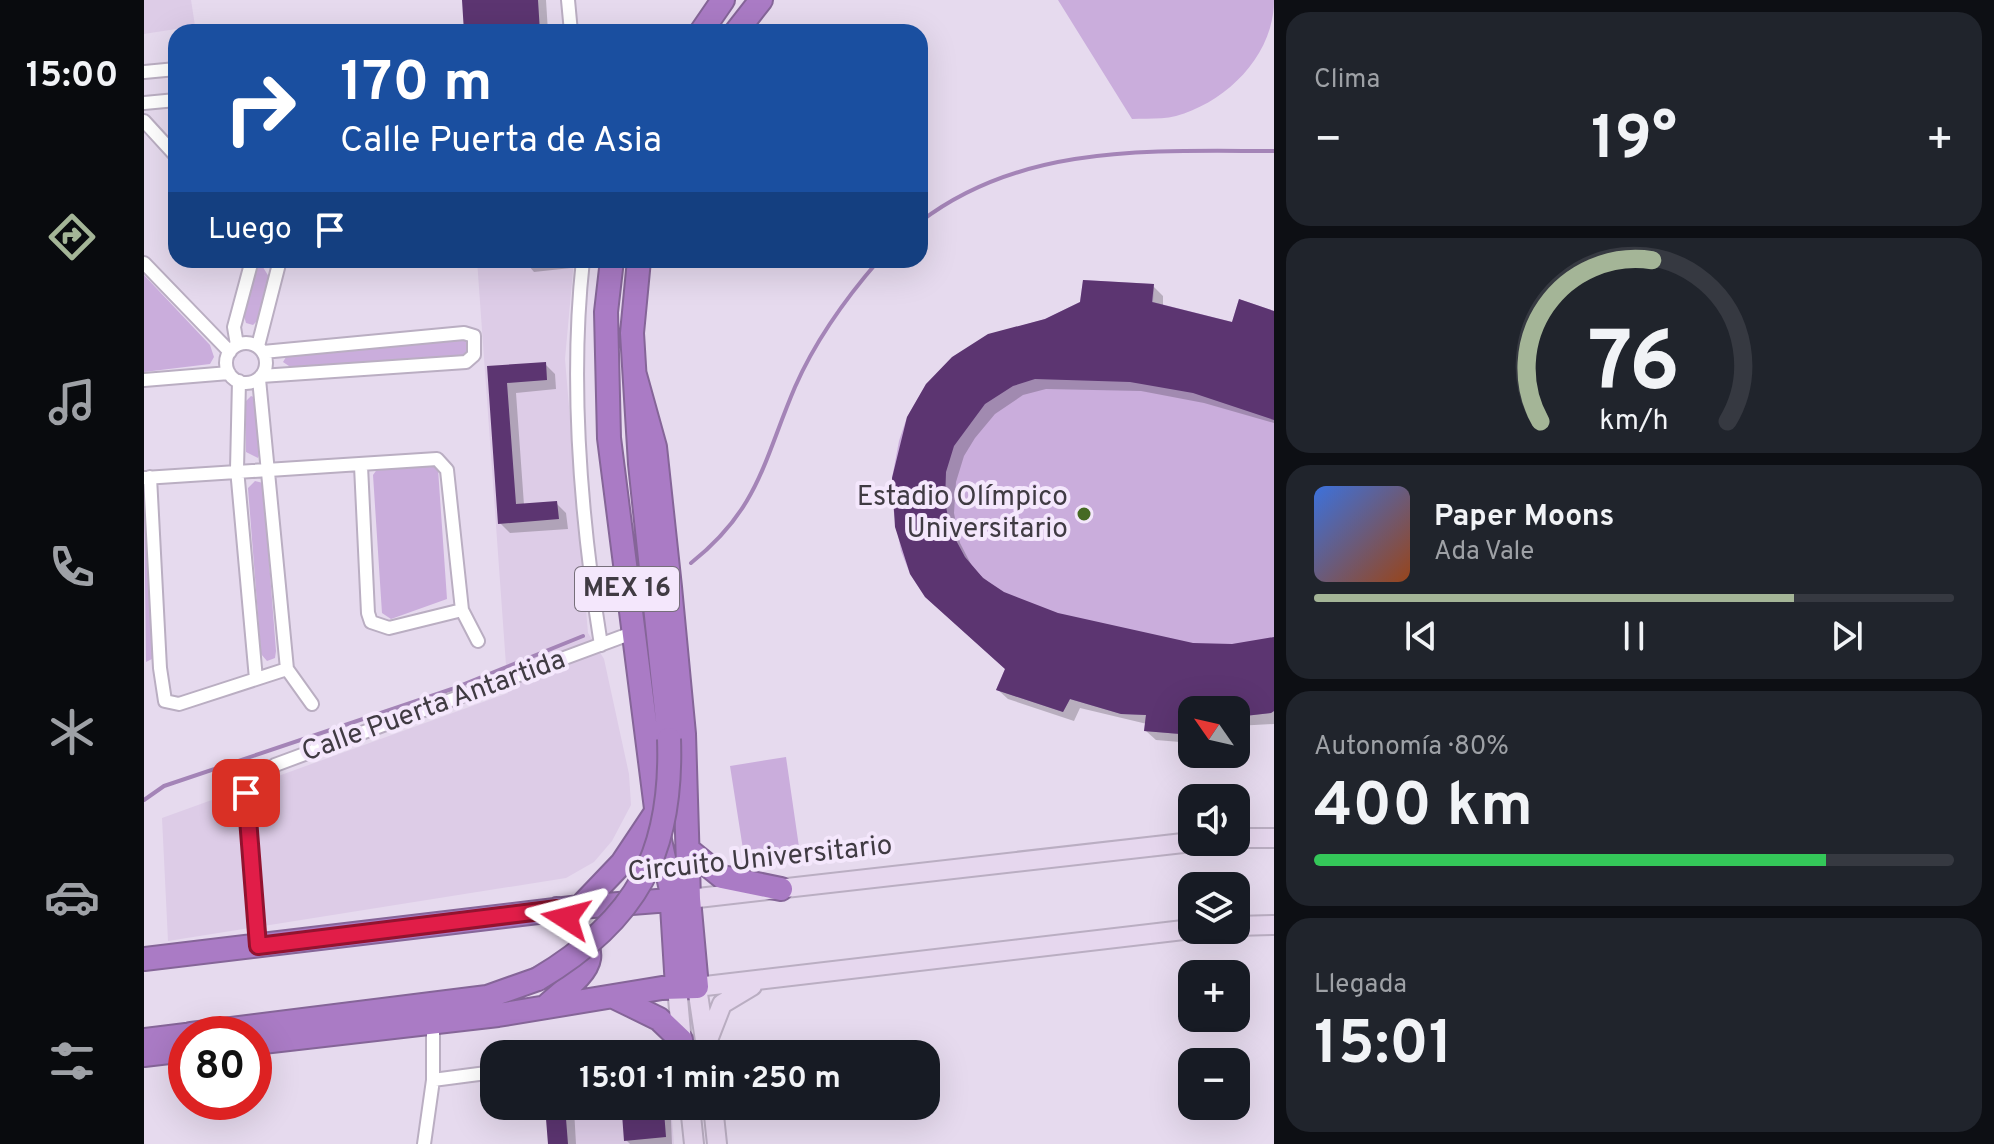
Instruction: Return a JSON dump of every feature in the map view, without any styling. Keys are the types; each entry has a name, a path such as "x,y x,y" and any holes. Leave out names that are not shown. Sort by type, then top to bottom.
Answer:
{"highway":[{"path":"706,24 723,0"},
{"path":"742,24 761,0"},
{"name":"MEX 16","path":"611,268 605,325 609,438 660,840 680,899 687,987"},
{"name":"MEX 16","path":"638,268 632,333 635,375 655,447 688,804 690,851 680,899"},
{"path":"272,1024 487,997 538,979 583,950 616,915 647,870 666,821 670,778 669,739 640,464 635,375"},
{"path":"580,907 622,863 657,811 669,813 688,804"},
{"path":"690,851 722,877 781,889"},
{"name":"Circuito Universitario","path":"144,959 557,909 680,899"},
{"path":"528,1010 580,976 590,953 585,936 557,909"},
{"path":"272,1041 433,1023 687,987"},
{"path":"612,997 659,1019 676,1040"},
{"path":"144,1040 168,1037"},
{"path":"144,1055 168,1052"}],"main road":[{"path":"1250,838 1274,838"},
{"name":"Circuito Universitario","path":"680,899 1178,844"},
{"path":"1250,926 1274,925"},
{"path":"687,987 769,981 1178,931"},
{"path":"710,1040 722,1004 734,994 769,981"},
{"path":"683,1040 687,987"},
{"path":"687,987 704,1040"},
{"path":"691,1120 694,1144"},
{"path":"714,1120 717,1144"}],"street":[{"path":"568,0 570,24"},
{"path":"144,72 168,70"},
{"path":"144,103 168,101"},
{"path":"144,121 168,147"},
{"path":"144,263 234,349"},
{"path":"250,268 234,327 234,349 226,363 234,377 237,469 256,679"},
{"path":"278,268 261,349 266,364 260,377 267,468 287,669 312,704"},
{"path":"582,268 578,326 579,405 593,593 601,645"},
{"path":"144,380 260,377 466,362 474,355 475,348 474,336 464,333 261,349 248,343 234,349"},
{"path":"287,669 174,704 163,698 147,477 237,469 361,466 432,457 444,465 462,610 478,641"},
{"path":"361,466 368,613 371,622 389,628 462,610"},
{"name":"Calle Puerta Antartida","path":"258,946 246,793 253,779 275,765 632,633"},
{"path":"144,671 160,668"},
{"path":"424,1144 433,1080 433,1023"},
{"path":"433,1080 480,1074"}],"shaded area":[{"path":"144,0 191,0 195,24 168,24 168,30 144,34"},
{"path":"1058,0 1274,0 1266,40 1244,74 1229,88 1195,109 1176,116 1132,119"},
{"path":"263,268 269,277 258,320 253,325 246,323 244,316 253,272"},
{"path":"478,268 573,268 565,359 588,633 604,659 629,774 631,805 612,841 594,862 566,878 168,941 162,818 508,693"},
{"path":"144,275 210,345 214,357 210,364 144,372"},
{"name":"Estadio Olímpico Universitario","path":"1083,280 1154,284 1153,302 1232,322 1239,299 1274,311 1274,711 1271,713 1250,715 1250,696 1178,696 1178,734 1144,731 1146,715 1121,714 1070,699 1063,712 996,690 1005,669 925,597 910,574 901,551 892,502 892,478 907,417 926,384 988,335 1045,319 1080,302"},
{"path":"467,339 472,344 466,356 292,368 283,362 289,352"},
{"path":"251,396 256,398 261,451 258,458 246,452 246,401"},
{"path":"432,465 438,469 447,599 391,619 382,613 373,475 378,468"},
{"path":"255,481 263,483 276,651 275,658 267,661 261,654 248,488"},
{"path":"144,494 158,650 154,658 146,662"},
{"path":"786,757 800,854 745,862 730,766"},
{"path":"546,1120 672,1120 674,1144 548,1144"}],"building":[{"path":"462,0 538,0 540,24 464,24"},
{"path":"1083,280 1154,284 1152,302 1232,322 1239,299 1274,311 1274,420 1193,393 1130,382 1035,379 1013,386 985,404 954,446 946,472 945,502 951,531 965,557 983,578 1004,592 1058,613 1193,643 1232,644 1274,637 1274,711 1271,713 1250,715 1250,696 1178,696 1178,734 1144,731 1146,715 1121,714 1070,699 1063,712 996,690 1005,669 925,597 910,574 895,527 892,478 907,417 926,384 952,357 988,334 1045,319 1080,302"},
{"path":"546,362 547,380 507,383 516,504 557,501 559,519 498,524 487,366"},
{"path":"546,1120 566,1120 568,1144 548,1144"},
{"path":"622,1120 665,1120 666,1137 624,1141"}],"waterway":[{"path":"928,217 960,196 1002,178 1045,165 1136,153 1274,151"},
{"path":"691,563 714,543 745,503 812,352 873,268"},
{"path":"144,800 164,786 452,689 583,636"}],"place":[{"name":"Estadio Olímpico Universitario","path":"1084,514"}],"route":[{"path":"246,793 258,946 557,909 566,918"}]}
